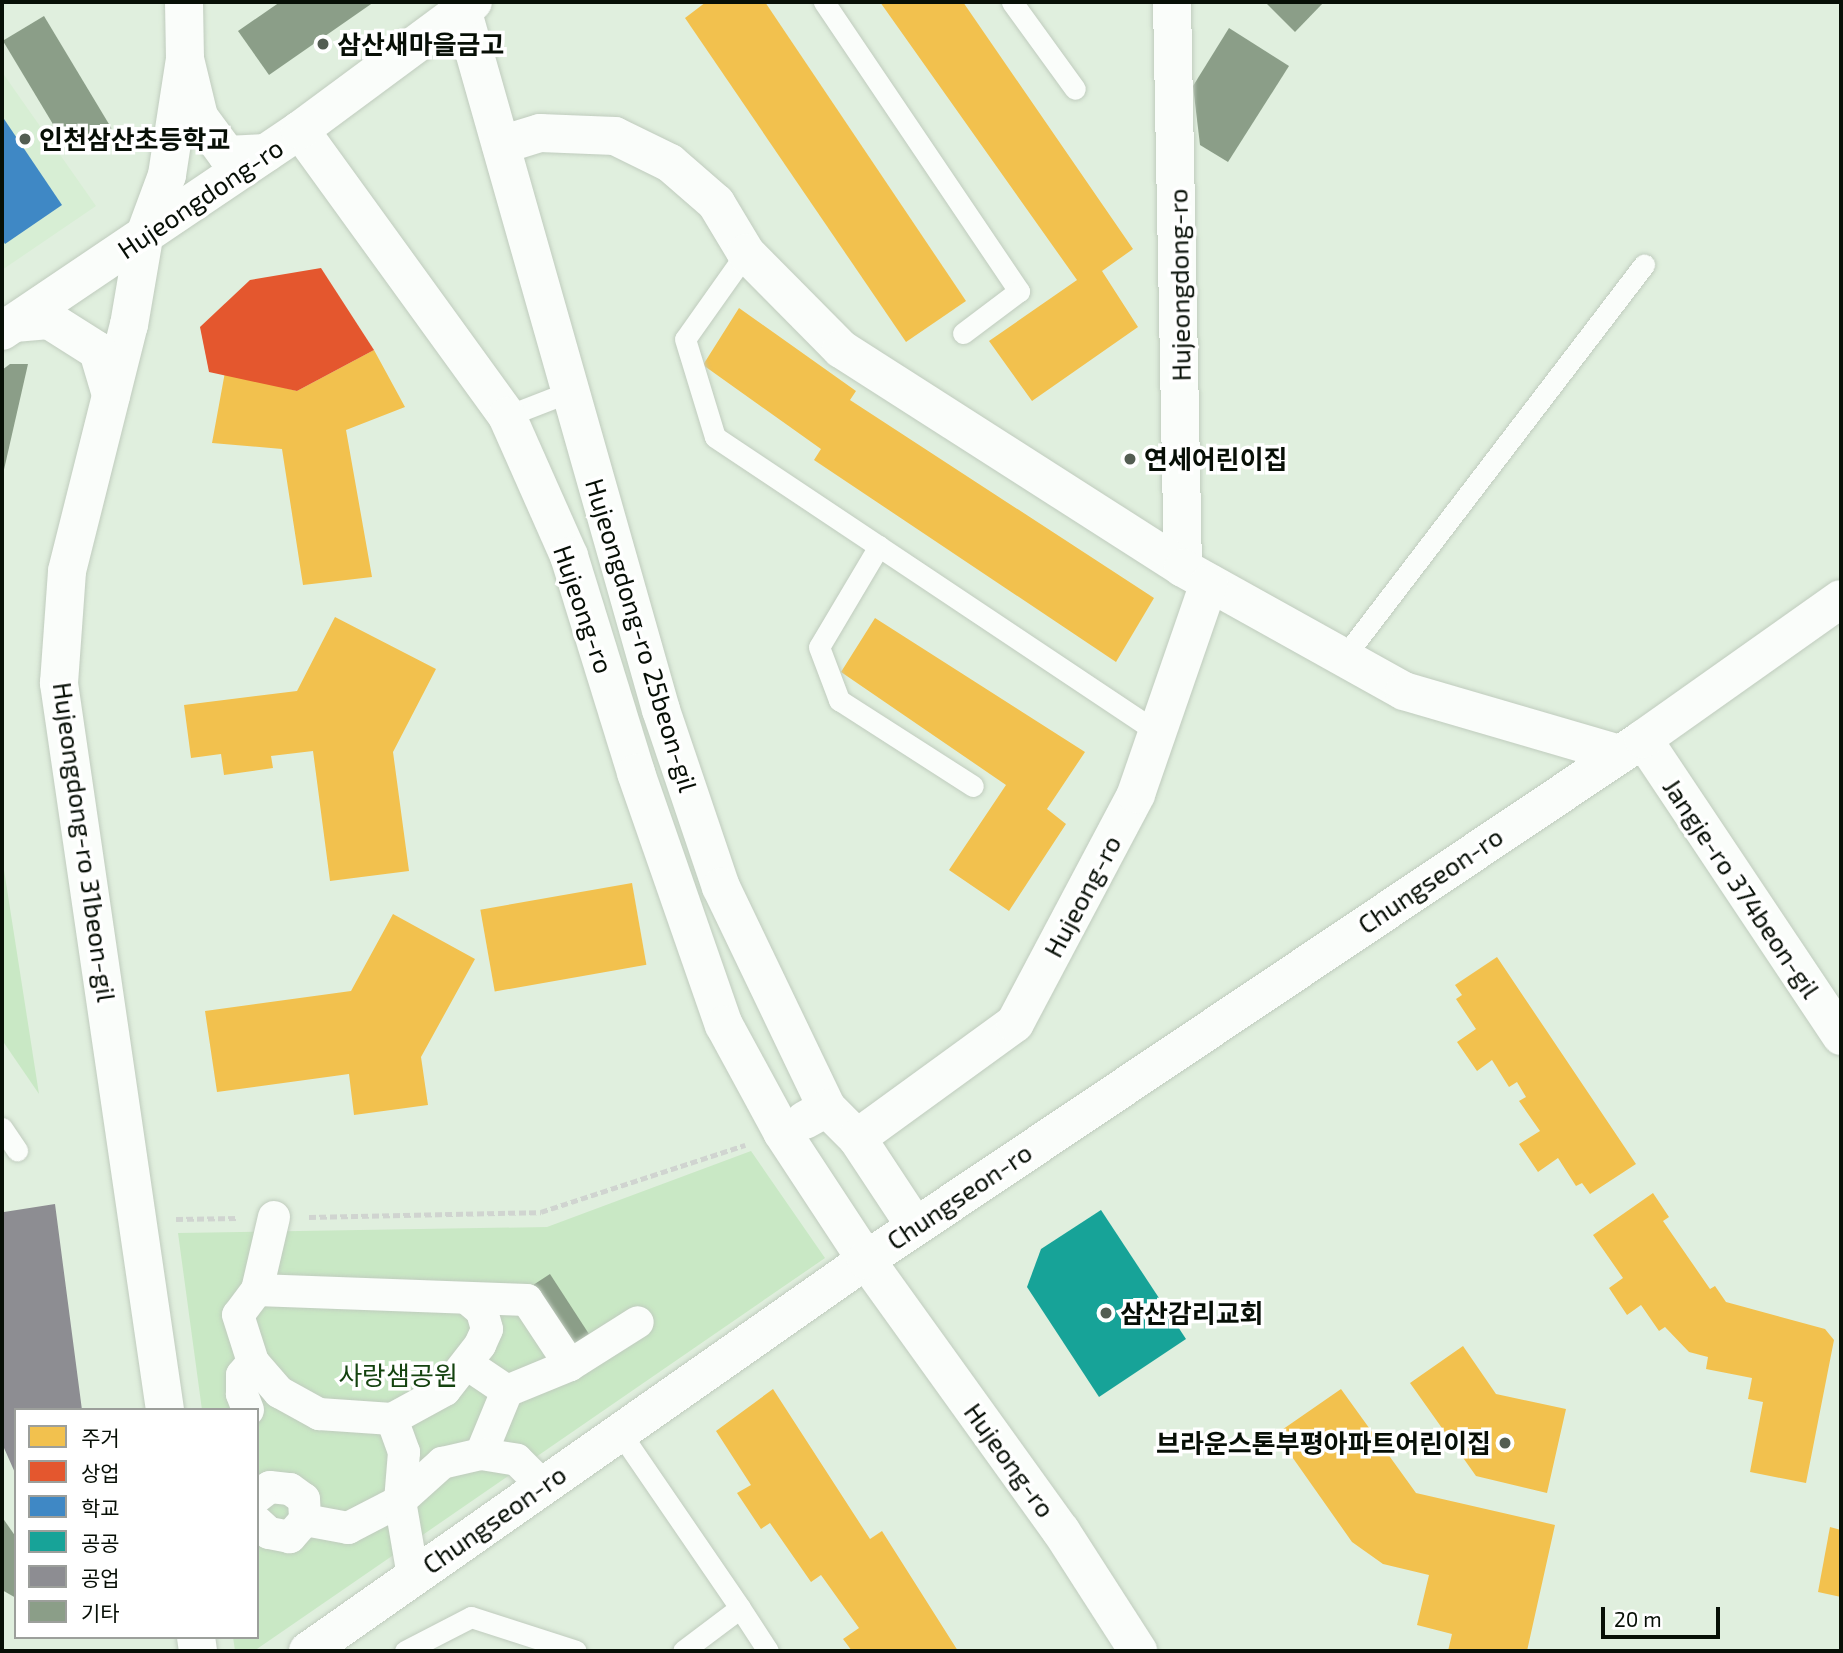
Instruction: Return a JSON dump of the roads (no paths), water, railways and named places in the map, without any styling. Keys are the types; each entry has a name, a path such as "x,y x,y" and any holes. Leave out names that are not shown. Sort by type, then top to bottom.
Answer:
{"street":[{"path":"184,2 185,59 199,117 227,155 266,153"},
{"name":"Hujeongdong-ro","path":"1172,2 1196,575"},
{"name":"Hujeongdong-ro","path":"8,327 300,130 465,4"},
{"name":"Hujeongdong-ro 25beon-gil","path":"465,4 501,145 661,710 721,887 827,1108"},
{"name":"Hujeongdong-ro 31beon-gil","path":"165,1408 141,1220 59,683 67,571 111,395 144,237 167,175 185,59"},
{"name":"Hujeong-ro","path":"300,130 507,416 569,556 636,773 724,1024 782,1132 866,1260 1061,1531 1138,1651"},
{"path":"501,145 540,133 615,136 670,163 716,203 746,253 841,349 1196,575 1404,691 1631,747"},
{"path":"8,327 49,320 97,351 111,395"},
{"name":"Hujeong-ro","path":"856,1138 1015,1023 1136,794 1157,732 1196,575"},
{"name":"Chungseon-ro","path":"307,1651 915,1226 1631,747 1841,599"},
{"name":"Jangje-ro 374beon-gil","path":"1631,747 1841,1036"},
{"path":"782,1132 827,1108 856,1138 915,1226"},
{"path":"274,1217 257,1290 238,1315 253,1362 279,1392 318,1414 392,1419 445,1390 467,1364 487,1329 482,1311 470,1301"},
{"path":"257,1290 470,1301 527,1300 570,1365"},
{"path":"481,1454 507,1391 570,1365 638,1322"},
{"path":"247,1408 242,1394 242,1374 253,1362"},
{"path":"467,1364 507,1391"},
{"path":"392,1419 404,1452 400,1501 413,1576"},
{"path":"305,1520 348,1528 400,1501 442,1463 481,1454 517,1461 542,1485"},
{"path":"259,1495 270,1486 290,1489 304,1499 305,1520 290,1537 268,1533 259,1524"}],"lane":[{"path":"824,2 1019,291 963,332"},
{"path":"1012,2 1075,89"},
{"path":"746,253 685,339 715,437 1157,732"},
{"path":"1344,657 1644,264"},
{"path":"507,416 571,391"},
{"path":"880,546 819,647 839,700 973,786"},
{"path":"2,1128 17,1150"},
{"path":"619,1431 768,1651"},
{"path":"683,1651 740,1608"},
{"path":"405,1651 471,1617 576,1651"}],"place":[{"name":"삼산새마을금고","path":"323,44"},
{"name":"인천삼산초등학교","path":"25,139"},
{"name":"연세어린이집","path":"1130,459"},
{"name":"삼산감리교회","path":"1106,1313"},
{"name":"브라운스톤부평아파트어린이집","path":"1505,1443"}],"park label":[{"name":"사랑샘공원","path":"398,1375"}]}
